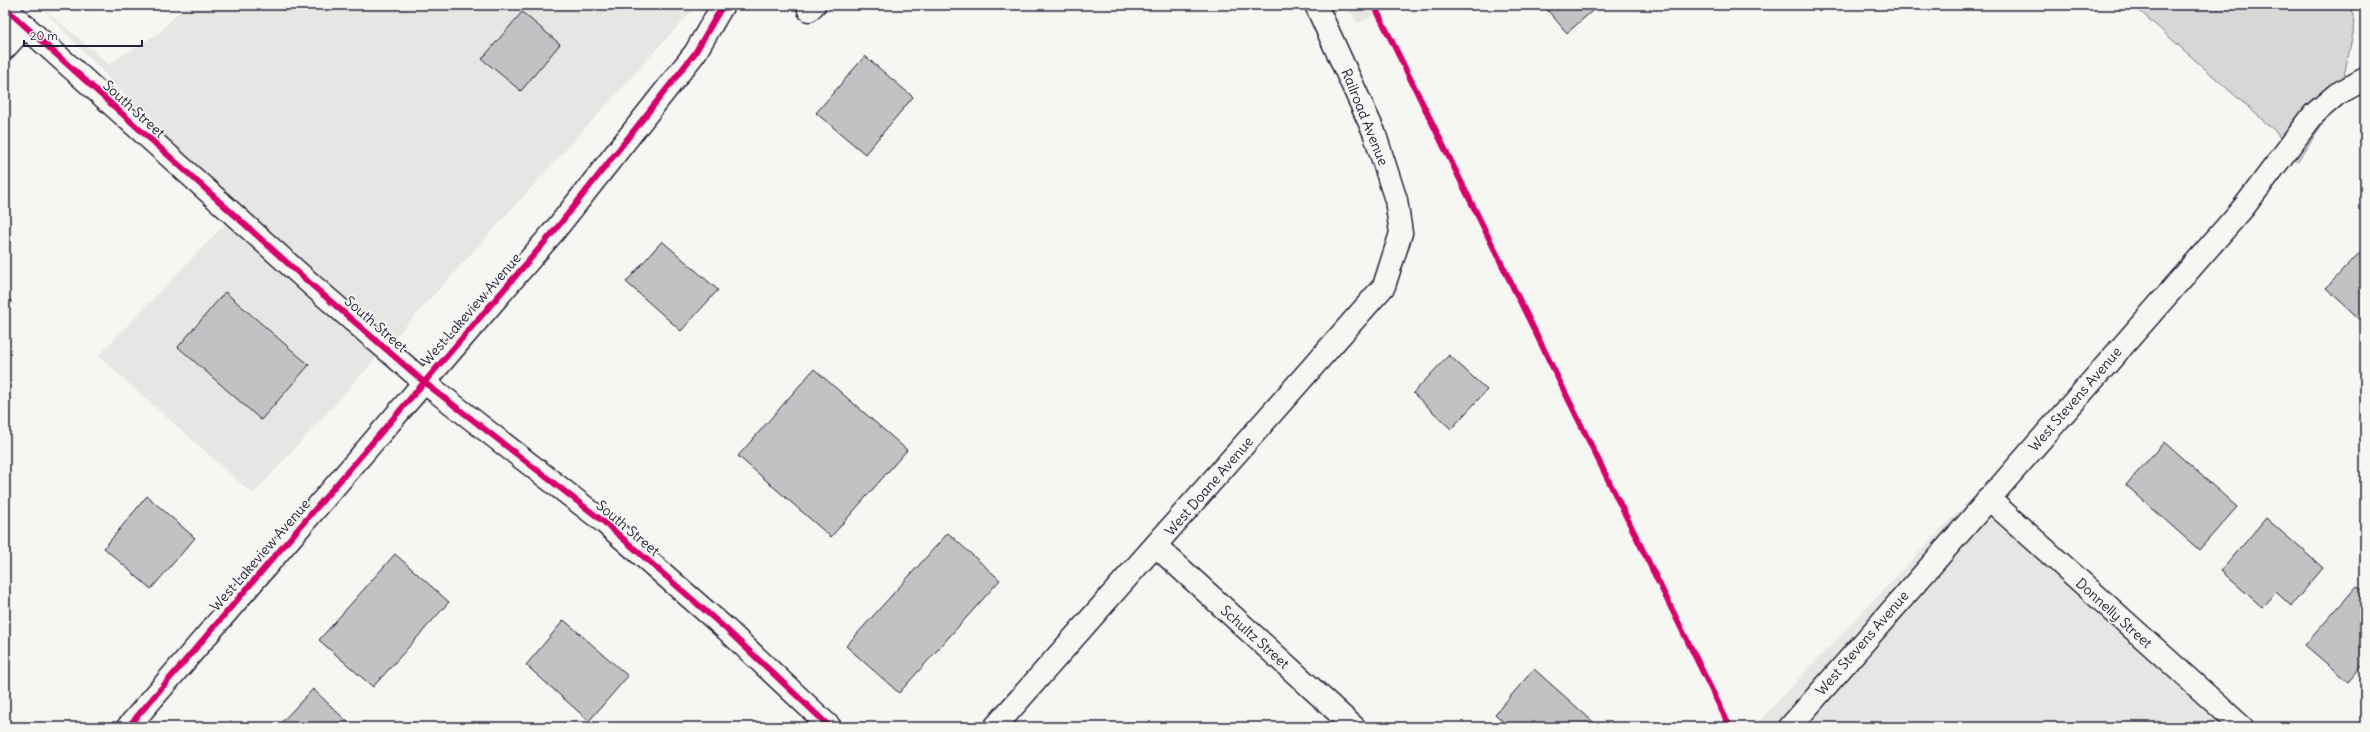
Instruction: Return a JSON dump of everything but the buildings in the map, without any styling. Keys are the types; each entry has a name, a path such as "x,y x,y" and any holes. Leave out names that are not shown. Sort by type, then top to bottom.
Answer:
{"street":[{"name":"West Lakeview Avenue","path":"128,727 561,223 695,53 723,5"},
{"name":"Railroad Avenue","path":"1316,5 1374,132 1396,200 1401,233"},
{"name":"South Street","path":"5,8 313,286 424,382 610,527 726,629 830,727"},
{"path":"5,48 25,26"},
{"name":"West Stevens Avenue","path":"1790,727 1988,498 2244,208 2314,114 2337,94 2365,79"},
{"name":"West Doane Avenue","path":"995,727 1384,286 1401,233"},
{"name":"Donnelly Street","path":"1988,498 2242,727"},
{"name":"Schultz Street","path":"1156,546 1354,727"}],"shaded area":[{"path":"39,5 109,64 160,32 185,5 697,5 253,494 98,356 237,212"},
{"path":"1347,5 1394,5 1357,24"},
{"path":"2133,5 2346,5 2354,13 2353,34 2339,99 2297,162 2275,131"},
{"path":"1972,497 2238,727 1753,727"}],"railway":[{"path":"1374,5 1730,727"}],"cycle path":[{"path":"128,727 556,229 695,53 723,5"},
{"path":"1374,5 1730,727"},
{"path":"5,8 313,286 424,382 604,522 726,629 830,727"}]}
